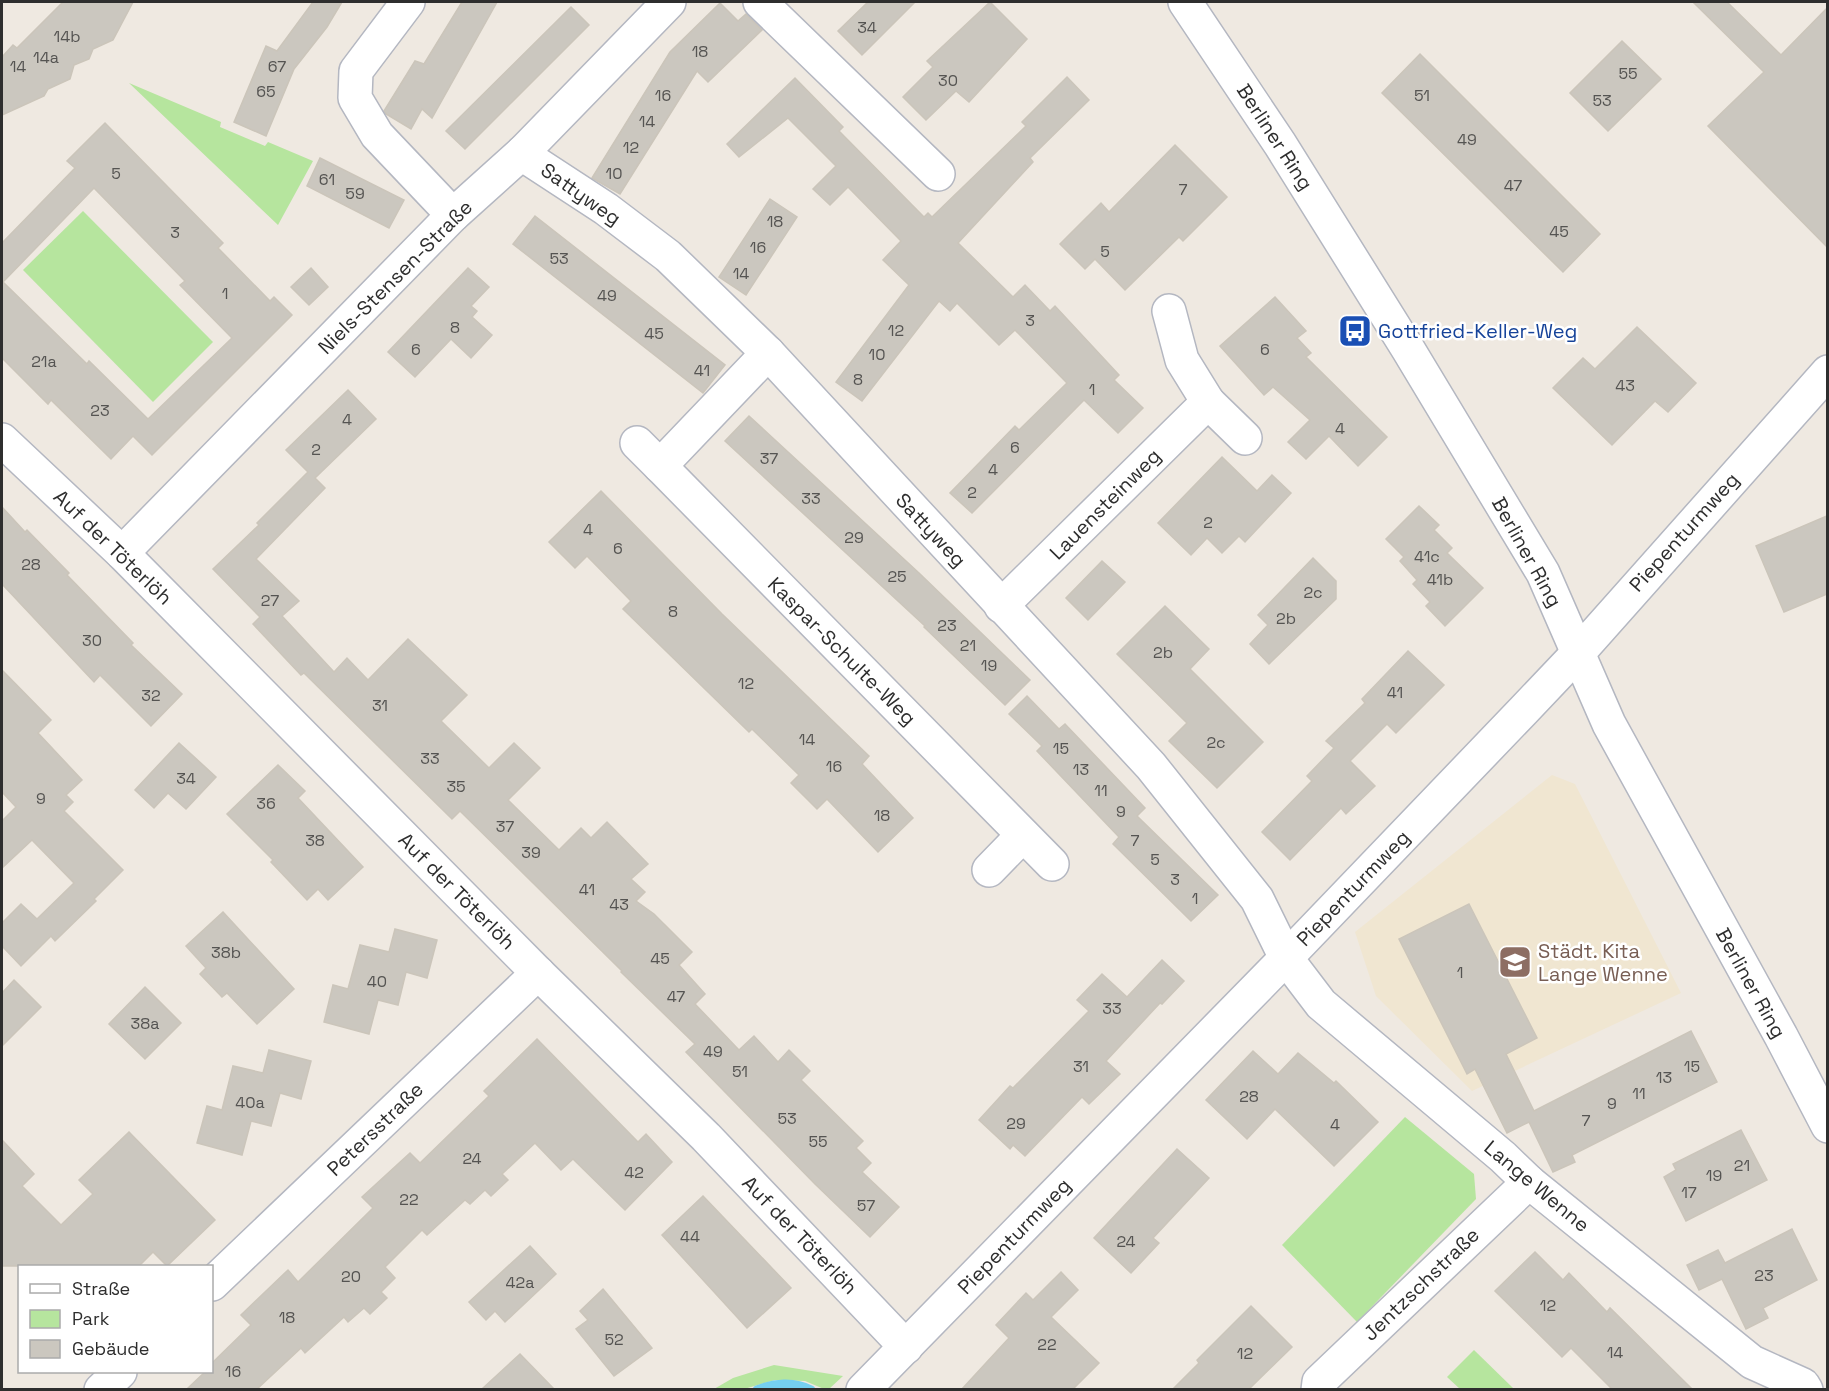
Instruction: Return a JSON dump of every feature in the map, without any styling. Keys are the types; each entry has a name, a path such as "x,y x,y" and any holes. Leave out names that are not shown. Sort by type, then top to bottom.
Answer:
{"street":[{"path":"408,2 356,71 355,98 378,135 453,215"},
{"name":"Niels-Stensen-Straße","path":"122,553 453,215 523,152 669,2"},
{"path":"760,2 938,174"},
{"name":"Berliner Ring","path":"1185,2 1264,117 1543,573 1609,724 1781,1036 1827,1126"},
{"name":"Sattyweg","path":"523,152 531,160 606,209 668,256 768,353 1151,766 1257,899 1286,958"},
{"path":"1169,311 1182,360 1208,402 1245,438"},
{"path":"660,466 768,353"},
{"name":"Piepenturmweg","path":"870,1383 1286,958 1579,652 1827,372"},
{"name":"Lauensteinweg","path":"1002,606 1208,402"},
{"name":"Auf der Töterlöh","path":"2,440 122,553 538,973 718,1149 906,1347"},
{"name":"Kaspar-Schulte-Weg","path":"637,443 1052,864"},
{"path":"988,870 1023,836"},
{"name":"Lange Wenne","path":"1286,958 1321,1004 1503,1157 1529,1182 1752,1362 1803,1385 1806,1389"},
{"name":"Petersstraße","path":"213,1283 538,973"},
{"name":"Jentzschstraße","path":"1318,1389 1319,1382 1529,1182"},
{"path":"101,1389 118,1373"}],"shaded area":[{"name":"Städt. Kita Lange Wenne","path":"1552,775 1575,784 1681,993 1472,1091 1376,996 1355,932"}],"green space":[{"path":"129,83 221,122 220,127 265,146 268,142 313,161 278,225"},
{"path":"83,211 213,342 153,402 23,270"},
{"path":"1405,1117 1474,1174 1476,1199 1357,1322 1282,1245"},
{"path":"1474,1350 1514,1389 1460,1389 1447,1377"},
{"path":"774,1365 843,1376 829,1389 805,1381 775,1380 744,1389 714,1389 733,1378"}],"building":[{"path":"63,2 133,2 113,40 93,49 89,59 74,65 70,79 48,89 44,96 2,115 2,57 13,45 17,48"},
{"path":"313,2 342,2 327,27 294,69 266,136 234,122 266,46 277,51"},
{"path":"462,2 497,2 432,118 422,109 411,129 384,111 415,61 424,64"},
{"path":"868,2 915,2 862,55 838,31"},
{"path":"990,2 1027,39 969,102 956,91 926,120 903,97 933,67 927,61"},
{"path":"1693,2 1727,2 1781,55 1827,8 1827,247 1708,126 1764,72"},
{"path":"720,3 738,21 746,14 762,30 708,82 697,71 620,194 592,178 670,52"},
{"path":"571,7 589,25 465,149 446,131"},
{"path":"1622,41 1661,79 1608,131 1570,93"},
{"path":"1420,54 1600,234 1563,272 1382,93"},
{"path":"1067,77 1089,100 1030,158 1033,162 958,243 1013,297 1025,285 1050,311 1055,306 1119,375 1114,380 1143,408 1118,433 1084,400 972,513 950,493 1015,426 1019,430 1067,383 1015,330 999,345 957,303 950,311 939,301 862,401 836,382 909,285 883,260 901,241 848,187 830,205 813,189 836,166 788,118 739,157 727,144 795,78 843,127 839,131 924,217 928,213 932,217 1026,126 1022,122"},
{"path":"105,123 223,243 218,248 270,301 274,297 292,315 152,455 133,436 111,459 51,400 48,404 2,358 2,243 75,168 67,161","holes":["94,188 185,281 180,285 232,338 148,419 89,361 87,364 3,282"]},
{"path":"1175,145 1227,197 1183,241 1179,237 1125,290 1095,259 1085,269 1060,244 1101,203 1109,212"},
{"path":"320,158 404,200 389,228 307,186"},
{"path":"770,199 797,217 746,295 719,277"},
{"path":"535,216 725,365 703,393 513,244"},
{"path":"311,268 328,287 309,305 291,287"},
{"path":"468,268 489,287 471,306 477,311 472,317 492,335 471,358 451,339 415,377 388,352"},
{"path":"1275,297 1306,331 1297,338 1311,353 1306,357 1387,437 1358,466 1329,436 1306,459 1288,442 1310,420 1273,387 1264,395 1220,346"},
{"path":"1637,327 1696,383 1668,412 1655,401 1612,445 1553,388 1583,358 1595,369"},
{"path":"348,390 376,419 315,478 325,488 256,559 299,601 282,616 334,672 347,658 368,680 408,639 467,695 441,721 489,768 514,743 540,768 508,800 559,850 581,828 591,838 607,822 648,864 631,879 645,892 636,901 654,914 692,952 679,965 705,994 695,1004 739,1050 754,1036 778,1062 789,1050 810,1071 801,1080 863,1141 856,1148 871,1163 862,1172 899,1207 870,1237 686,1052 695,1044 530,880 460,811 452,819 304,673 301,675 253,624 260,617 213,569 259,525 257,523 308,472 286,450"},
{"path":"749,416 919,573 1030,680 1005,705 925,626 725,441"},
{"path":"1222,457 1257,491 1272,475 1291,493 1245,542 1239,536 1222,553 1207,538 1191,555 1158,523"},
{"path":"601,491 722,614 869,756 862,764 913,818 878,852 827,799 817,809 791,783 799,775 752,729 749,732 623,609 631,601 587,556 575,568 549,542"},
{"path":"1419,506 1439,525 1434,530 1452,548 1447,553 1483,588 1445,626 1426,606 1430,602 1413,584 1417,580 1400,561 1404,557 1386,539"},
{"path":"2,507 69,573 67,575 133,643 131,645 182,694 151,726 100,675 94,682 2,584"},
{"path":"1827,516 1827,594 1784,612 1756,546"},
{"path":"1313,558 1336,581 1336,599 1269,664 1250,644 1268,625 1258,615"},
{"path":"1102,561 1125,582 1088,620 1066,598"},
{"path":"1165,606 1209,649 1190,669 1263,742 1217,788 1169,741 1187,723 1117,654"},
{"path":"1408,651 1444,685 1396,733 1387,724 1350,761 1375,786 1346,814 1341,808 1290,860 1262,832 1312,781 1307,776 1334,748 1326,741 1365,703 1362,699"},
{"path":"2,670 51,720 38,733 82,780 66,795 73,802 64,811 123,870 94,899 96,901 55,941 51,936 21,966 2,946 2,923 21,904 37,919 74,883 32,840 2,868 2,821 16,807 2,792"},
{"path":"1027,696 1059,729 1065,724 1145,808 1137,816 1218,895 1191,921 1113,844 1119,837 1037,751 1042,746 1009,714"},
{"path":"179,743 216,777 186,809 168,793 154,808 135,790"},
{"path":"278,765 305,791 298,798 363,867 328,900 318,889 307,900 271,862 273,860 227,814"},
{"path":"1469,904 1537,1038 1506,1054 1534,1111 1691,1031 1717,1082 1572,1155 1575,1162 1553,1172 1529,1122 1507,1133 1475,1069 1467,1074 1399,939"},
{"path":"223,912 294,989 257,1024 227,993 222,997 200,974 206,968 186,946"},
{"path":"395,929 437,940 427,978 406,972 398,1005 378,1000 369,1034 324,1022 333,985 348,989 360,945 389,952"},
{"path":"1162,960 1184,981 1162,1004 1160,1003 1106,1061 1120,1074 1089,1104 1082,1097 1025,1156 1013,1145 1010,1149 979,1120 1010,1086 1013,1088 1089,1011 1077,1000 1102,974 1127,997"},
{"path":"14,980 41,1007 2,1046 2,993"},
{"path":"145,987 181,1023 145,1059 109,1024"},
{"path":"537,1039 638,1142 646,1134 672,1162 625,1210 573,1159 561,1170 535,1143 502,1174 508,1180 491,1196 485,1190 470,1204 465,1200 427,1235 422,1230 385,1267 395,1278 381,1292 387,1298 370,1314 364,1308 348,1322 344,1317 305,1353 301,1348 257,1389 187,1389 204,1373 213,1373 213,1362 251,1325 241,1315 288,1270 298,1282 373,1208 362,1197 410,1153 420,1163 489,1096 484,1091"},
{"path":"269,1050 311,1061 301,1099 280,1093 271,1126 251,1121 242,1155 197,1143 207,1106 222,1110 233,1066 263,1073"},
{"path":"1253,1051 1278,1074 1298,1053 1334,1083 1336,1081 1378,1122 1334,1166 1275,1109 1247,1139 1206,1100"},
{"path":"1741,1130 1767,1180 1686,1221 1664,1177 1676,1170 1673,1164"},
{"path":"129,1132 215,1220 168,1265 153,1252 140,1265 2,1266 2,1140 34,1174 22,1186 61,1225 93,1194 79,1180"},
{"path":"1177,1149 1209,1178 1153,1238 1159,1243 1131,1273 1094,1238"},
{"path":"703,1196 791,1288 747,1328 662,1235"},
{"path":"1792,1229 1817,1280 1763,1308 1768,1318 1746,1329 1722,1279 1699,1290 1687,1265 1718,1250 1725,1263"},
{"path":"530,1246 556,1274 505,1322 495,1311 486,1320 469,1302"},
{"path":"1535,1252 1563,1280 1569,1273 1607,1312 1610,1308 1692,1389 1612,1389 1571,1348 1562,1357 1495,1291"},
{"path":"1061,1272 1078,1290 1051,1317 1099,1363 1073,1389 962,1389 1009,1338 996,1325 1026,1293 1033,1300"},
{"path":"603,1289 652,1348 614,1376 576,1329 588,1320 580,1311"},
{"path":"1251,1306 1292,1347 1249,1389 1173,1389 1199,1363 1197,1360"},
{"path":"520,1354 554,1389 482,1389"}],"waterway":[{"path":"757,1390 784,1384 798,1385 811,1390"}],"place":[{"name":"Gottfried-Keller-Weg","path":"1355,331"},
{"name":"Städt. Kita Lange Wenne","path":"1515,962"}]}
